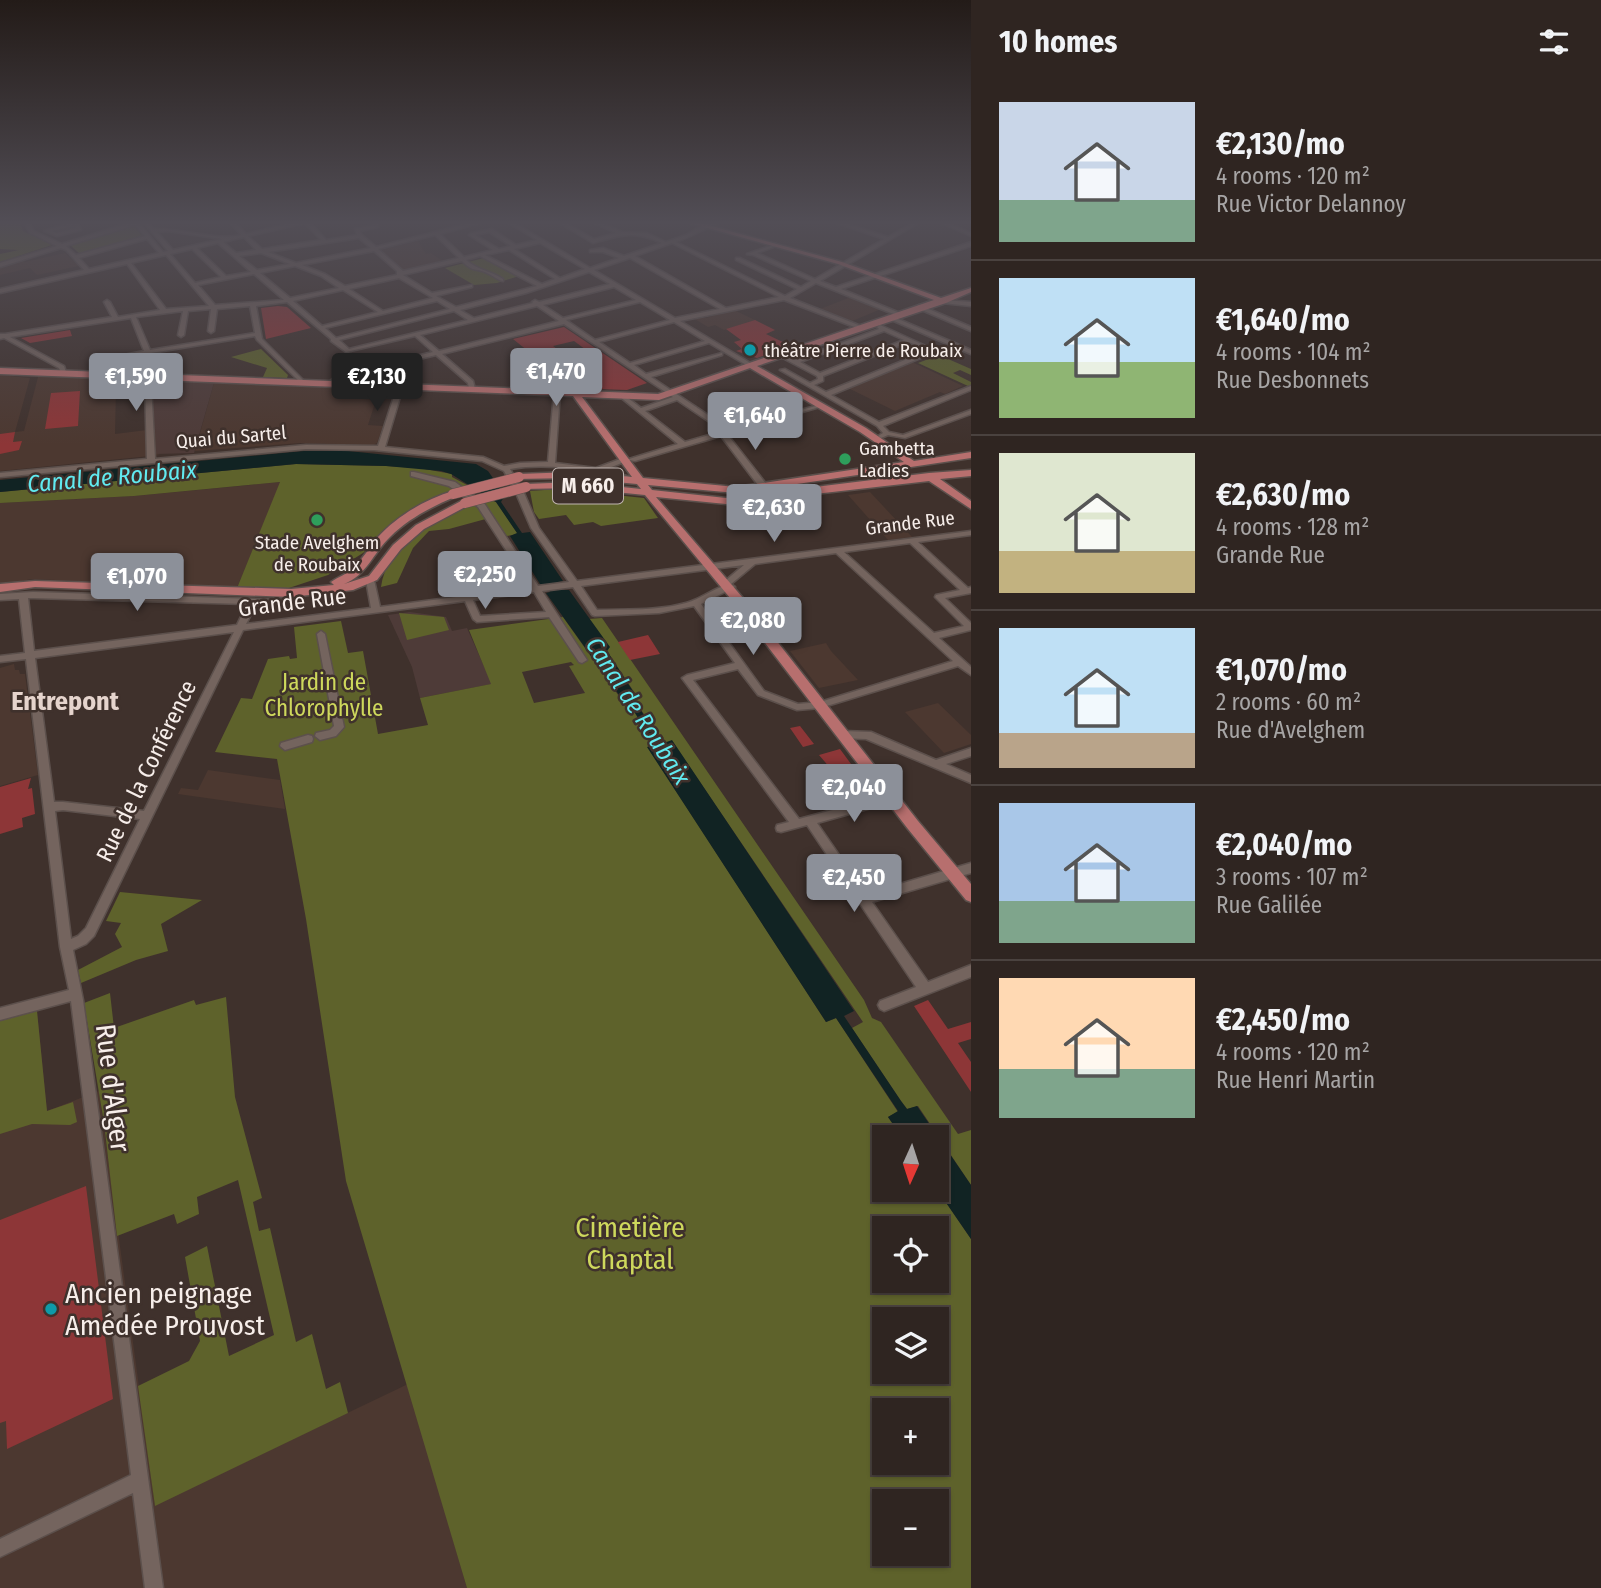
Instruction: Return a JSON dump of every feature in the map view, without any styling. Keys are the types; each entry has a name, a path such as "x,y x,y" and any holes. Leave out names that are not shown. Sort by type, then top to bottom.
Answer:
{"main road":[{"path":"930,296 945,302"},
{"path":"0,370 674,396 780,354 962,296"},
{"path":"754,365 971,500"},
{"path":"754,365 883,431 923,461 937,478 971,506"},
{"path":"491,389 578,393"},
{"path":"578,393 913,825 951,875 971,907"},
{"path":"649,487 724,490 764,487 971,455"},
{"name":"M 660","path":"275,592 347,580 360,569 376,545 397,525 422,509 455,490 519,477 566,474 731,501 971,473"},
{"name":"M 660","path":"0,588 34,584 275,592 343,587 370,580 409,535 430,520 465,503 526,487 649,487"},
{"path":"951,875 971,895"}],"street":[{"path":"153,296 164,311"},
{"path":"205,296 214,307 211,331"},
{"path":"282,296 348,351 570,296"},
{"path":"2,336 164,311 253,306 309,296"},
{"path":"357,296 383,313"},
{"path":"319,328 383,313 437,296"},
{"path":"437,296 473,320"},
{"path":"333,340 508,296"},
{"path":"526,296 726,433 764,487"},
{"path":"634,296 724,352 754,365"},
{"path":"700,296 725,310"},
{"path":"781,296 859,327"},
{"path":"594,342 674,320 789,296"},
{"path":"850,296 954,347 971,352"},
{"path":"958,298 971,303"},
{"path":"330,384 338,377 641,300"},
{"path":"107,302 116,319"},
{"path":"945,302 971,303"},
{"path":"945,302 971,313"},
{"path":"253,306 257,334 303,383"},
{"path":"921,308 971,329"},
{"path":"181,335 186,309"},
{"path":"133,316 148,352 151,460"},
{"path":"871,323 939,354 954,347"},
{"path":"794,362 884,329"},
{"path":"122,356 257,334"},
{"path":"417,335 471,382 472,388"},
{"path":"2,336 62,367 62,373"},
{"path":"780,354 820,375 909,340"},
{"path":"628,365 710,341"},
{"path":"827,394 927,350"},
{"path":"646,376 724,352"},
{"path":"783,370 827,394 883,431 903,437 971,412"},
{"path":"810,385 821,380 820,375"},
{"path":"381,449 400,387"},
{"path":"883,431 971,388"},
{"path":"551,466 557,393"},
{"path":"622,396 683,444"},
{"path":"641,410 674,396"},
{"path":"591,470 821,405"},
{"name":"Quai du Sartel","path":"0,475 306,447 381,449 480,458 505,468"},
{"path":"649,487 615,473 527,463 505,468 520,493 534,528 595,613 659,610 695,603 729,586 753,561"},
{"path":"414,474 437,478 481,505 582,660"},
{"name":"Grande Rue","path":"0,659 971,533"},
{"path":"912,541 969,591"},
{"path":"837,551 971,672"},
{"path":"370,580 376,610"},
{"path":"969,591 939,597 970,627"},
{"path":"0,597 23,595 287,603"},
{"name":"Rue d'Alger","path":"23,595 66,947 75,993 154,1588"},
{"path":"468,598 477,619 551,614"},
{"name":"Rue de la Conférence","path":"66,947 82,940 90,932 253,602"},
{"path":"695,603 763,694 801,708 820,705 960,662"},
{"path":"932,637 970,627"},
{"path":"320,736 333,733 339,727 321,634"},
{"path":"740,665 687,678 864,900 925,989"},
{"path":"843,735 867,735 971,779"},
{"path":"285,746 308,739"},
{"path":"936,764 971,752"},
{"path":"780,828 892,798"},
{"path":"48,807 64,806 147,816"},
{"path":"864,900 971,868"},
{"path":"884,1004 971,971"},
{"path":"0,1014 75,993"},
{"path":"0,1548 140,1480"}],"shaded area":[{"path":"851,297 881,309 850,322 820,309"},
{"path":"734,310 755,320 724,330 715,325 708,327 693,318 706,318"},
{"path":"912,362 963,386 945,394 940,392 895,411 848,388"},
{"path":"41,374 100,377 92,390 116,389 115,434 155,429 156,454 160,455 0,471 0,375 30,378 15,432 24,431"},
{"path":"152,382 214,383 194,453 156,454"},
{"path":"214,383 365,389 362,399 376,400 368,425 383,426 377,443 373,445 301,443 195,451"},
{"path":"281,482 237,588 32,579 0,585 0,503 134,496"},
{"path":"870,492 912,537 888,540 848,495"},
{"path":"410,612 446,617 452,631 467,628 492,684 420,698 412,667 388,615"},
{"path":"826,643 858,680 819,688 790,651"},
{"path":"14,664 15,670 25,674 38,775 0,786 0,668"},
{"path":"938,703 971,735 971,744 944,753 905,712"},
{"path":"208,770 280,780 285,809 178,794 181,788 198,790"},
{"path":"37,1011 47,1111 99,1091 155,1505 408,1384 467,1588 0,1588 0,1020"}],"green space":[{"path":"261,349 288,375 287,378 263,377 267,368 231,357"},
{"path":"939,355 971,369 971,375 960,370 953,373 971,382 971,385 918,363"},
{"path":"296,464 419,468 452,474 452,477 467,485 440,495 401,517 363,553 328,575 286,589 237,588 280,482 134,496 0,503 0,492"},
{"path":"558,489 644,498 658,518 601,526 593,522 574,525 566,515 539,519 534,512 530,491"},
{"path":"487,499 496,502 518,534 507,536 493,517 449,529 429,531 413,548 397,583 381,587 386,569 407,541 438,520"},
{"path":"399,613 444,617 449,630 407,640"},
{"name":"Cimetière Chaptal","path":"563,617 621,699 628,702 655,745 648,748 826,1022 836,1018 898,1112 888,1117 894,1125 872,1125 872,1202 946,1202 971,1239 971,1588 467,1588 346,1181 306,919 277,759 215,752 241,698 252,699 268,659 289,656 290,659 297,658 294,627 341,621 348,653 363,651 378,734 428,725 420,698 491,684 469,630","holes":["571,662 574,665 569,666 585,693 534,703 522,672"]},
{"path":"602,618 864,1000 872,1018 881,1022 958,1134 971,1130 971,1185 949,1152 949,1125 931,1125 918,1106 907,1109 901,1101 852,1028 863,1022 672,741 664,743 632,697 636,695 607,651 609,647 589,619"},
{"path":"120,892 202,900 161,924 168,951 136,960 81,983 78,970 122,947 115,934 121,923 106,921"},
{"path":"110,993 114,1028 194,1000 196,1005 226,997 235,1097 262,1198 253,1202 259,1231 270,1228 296,1342 312,1334 326,1389 340,1382 348,1413 155,1506 138,1386 189,1361 200,1341 185,1257 207,1246 229,1356 274,1335 238,1180 197,1197 199,1214 177,1224 174,1214 117,1236 104,1123 84,1003"},
{"path":"37,1011 47,1111 73,1102 77,1122 70,1125 32,1124 0,1134 0,1021"}],"water":[{"name":"Canal de Roubaix","path":"304,451 348,451 476,464 488,471 505,495 501,502 522,533 530,532 563,581 558,582 562,590 569,590 610,647 607,651 636,696 632,697 659,738 664,743 672,740 854,1011 844,1016 901,1101 907,1109 917,1106 930,1125 894,1125 888,1117 898,1111 836,1018 826,1022 647,747 655,744 628,702 622,699 546,593 550,592 545,584 540,584 510,536 517,533 496,502 451,474 386,466 296,464 0,492 0,480"},
{"path":"949,1153 971,1185 971,1239 946,1202 949,1202"}],"building":[{"path":"287,307 311,328 266,339 261,308"},
{"path":"755,320 775,330 766,334 789,345 786,346 788,347 757,358 736,351 742,349 734,342 741,340 726,329"},
{"path":"564,327 647,383 627,390 538,387 539,374 571,366 568,362 593,355 574,341 553,346 562,353 538,359 513,339"},
{"path":"70,330 72,336 30,343 21,338"},
{"path":"80,391 78,426 45,429 51,393"},
{"path":"15,432 13,442 22,441 19,450 0,454 0,434"},
{"path":"648,635 660,654 630,660 618,642"},
{"path":"800,726 814,744 803,747 790,728"},
{"path":"840,749 856,771 837,776 819,755"},
{"path":"31,778 28,789 32,788 35,814 22,818 23,827 0,834 0,787"},
{"path":"928,1000 948,1029 971,1022 971,1039 958,1043 971,1062 971,1092 914,1006"},
{"name":"Ancien peignage Amédée Prouvost","path":"86,1186 113,1399 7,1449 6,1421 0,1423 0,1220"}],"place":[{"name":"théâtre Pierre de Roubaix","path":"750,350"},
{"name":"Gambetta Ladies","path":"845,459"},
{"name":"Stade Avelghem de Roubaix","path":"317,520"},
{"name":"Ancien peignage Amédée Prouvost","path":"51,1309"}],"district":[{"name":"Entrepont","path":"65,701"}],"park label":[{"name":"Jardin de Chlorophylle","path":"324,695"}]}
